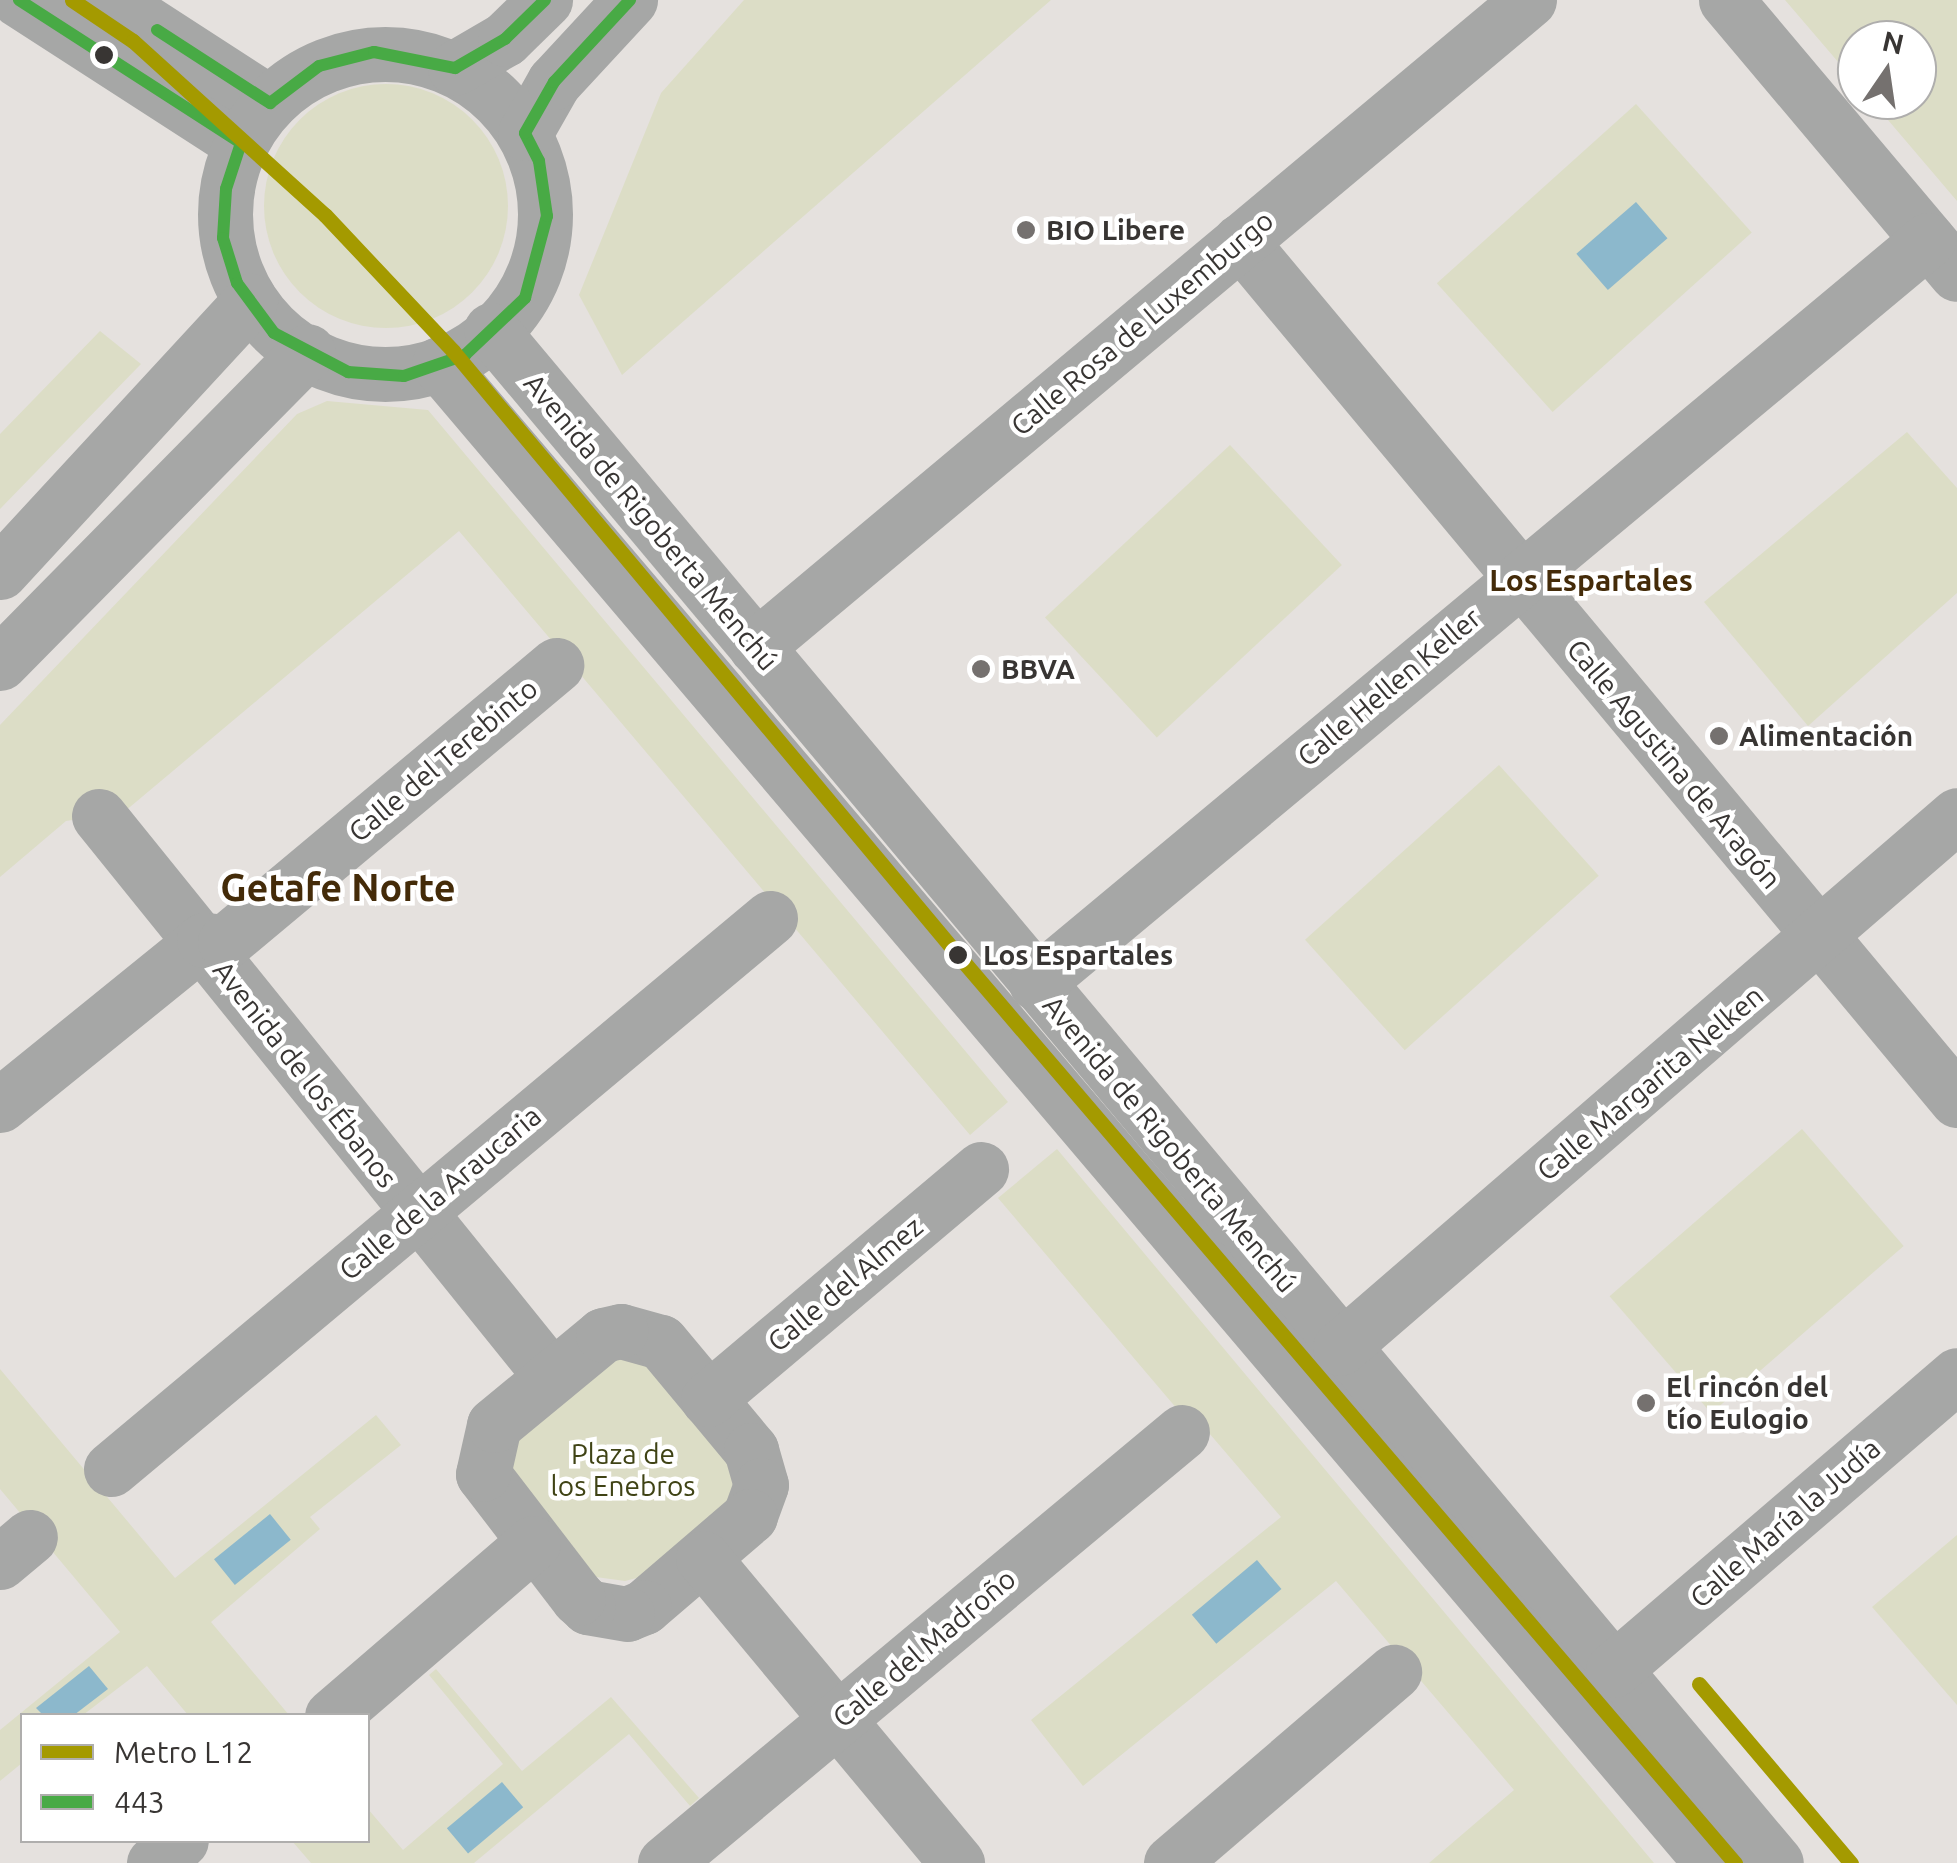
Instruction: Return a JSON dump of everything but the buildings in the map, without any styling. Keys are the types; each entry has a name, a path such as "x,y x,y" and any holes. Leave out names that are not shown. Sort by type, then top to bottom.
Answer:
{"street":[{"path":"20,0 256,123"},
{"path":"110,0 256,123"},
{"path":"455,68 504,39 545,0"},
{"path":"526,133 554,82 630,0"},
{"name":"Calle Rosa de Luxemburgo","path":"756,648 1529,0"},
{"path":"1726,0 1943,257"},
{"path":"374,52 455,68 494,95 526,133 538,161 548,216 524,298 466,355 404,376 348,372 274,333 250,301 223,238 226,188 256,123 319,66 374,52"},
{"name":"Calle Agustina de Aragón","path":"1240,241 1518,580 1957,1100"},
{"name":"Calle Hellen Keller","path":"1036,984 1518,580 1943,257"},
{"path":"0,572 250,301"},
{"name":"Avenida de Rigoberta Menchú","path":"491,330 1340,1348 1776,1863"},
{"path":"0,663 308,351"},
{"name":"Avenida de Rigoberta Menchú","path":"439,364 1712,1863"},
{"name":"Calle del Terebinto","path":"0,1105 204,940 225,942 556,665"},
{"name":"Calle Margarita Nelken","path":"1340,1348 1820,939 1957,815"},
{"name":"Avenida de los Ébanos","path":"99,816 178,918 204,940 217,970 552,1377"},
{"name":"Calle de la Araucaria","path":"111,1469 770,918"},
{"name":"Calle del Almez","path":"708,1399 982,1169"},
{"path":"642,1332 661,1342 708,1399 750,1450 761,1485 750,1516 644,1607 608,1613 578,1598 492,1493 483,1474 494,1425 603,1335 642,1332"},
{"name":"Calle María la Judía","path":"1613,1670 1957,1376"},
{"name":"Calle del Madroño","path":"665,1863 1182,1432"},
{"path":"335,1713 533,1543"},
{"path":"703,1558 957,1863"},
{"path":"1171,1863 1394,1672"},
{"path":"154,1863 177,1843"}],"green space":[{"path":"744,0 1051,0 622,375 579,295 661,93"},
{"path":"1785,0 1957,0 1957,201 1888,120 1937,120 1937,20 1837,20 1837,61"},
{"path":"386,84 433,93 472,120 499,159 508,206 499,253 472,292 433,319 386,328 339,319 300,292 273,253 264,206 273,159 300,120 339,93"},
{"path":"1636,104 1752,233 1553,412 1437,283"},
{"path":"100,331 141,364 0,509 0,434"},
{"path":"327,401 428,410 1008,1102 970,1135 459,531 124,812 66,821 0,877 0,725 297,414"},
{"path":"1907,432 1957,488 1957,593 1808,726 1704,602"},
{"path":"1230,445 1342,565 1157,737 1045,618"},
{"path":"1499,765 1599,876 1405,1050 1305,940"},
{"path":"1802,1129 1904,1246 1711,1413 1610,1296"},
{"path":"1057,1149 1654,1863 1429,1863 1514,1790 1336,1581 1083,1786 1031,1720 1281,1517 1197,1419 1190,1423 1172,1403 998,1198"},
{"name":"Plaza de los Enebros","path":"608,1356 649,1363 733,1459 737,1482 730,1509 648,1575 625,1581 596,1577 513,1481 510,1455 514,1437"},
{"path":"0,1369 175,1578 376,1415 401,1445 310,1517 320,1529 211,1622 287,1713 186,1713 147,1666 86,1713 21,1713 120,1632 0,1489"},
{"path":"1957,1535 1957,1705 1872,1607"},
{"path":"436,1669 522,1771 611,1697 699,1798 690,1806 629,1734 474,1863 311,1863 294,1843 370,1843 370,1811 403,1850 503,1764 429,1675"},
{"path":"20,1714 20,1765 0,1781 0,1730"}],"water":[{"path":"1636,202 1667,238 1608,290 1576,254"},
{"path":"270,1514 291,1540 235,1585 214,1559"},
{"path":"1257,1560 1281,1589 1216,1644 1192,1615"},
{"path":"89,1666 108,1689 77,1713 41,1713 36,1708"},
{"path":"502,1782 523,1807 468,1854 447,1828"}],"metro line":[{"name":"L12","path":"72,0 133,41 325,215 453,351 962,960 1735,1863"},
{"name":"L12","path":"1699,1684 1851,1863"}],"transit line":[{"name":"443","path":"19,0 241,143 226,189 223,238 237,283 274,333 348,372 404,376 465,355 525,298 547,216 539,161 525,133 554,82 630,0"},
{"name":"443","path":"157,30 270,103 319,66 374,52 455,68 505,39 545,0"}],"place":[{"name":"BIO Libere","path":"1026,230"},
{"name":"BBVA","path":"981,669"},
{"name":"Alimentación","path":"1719,736"},
{"name":"Los Espartales","path":"958,955"},
{"name":"El rincón del tío Eulogio","path":"1646,1403"}],"district":[{"name":"Los Espartales","path":"1591,580"},
{"name":"Getafe Norte","path":"338,888"}]}
